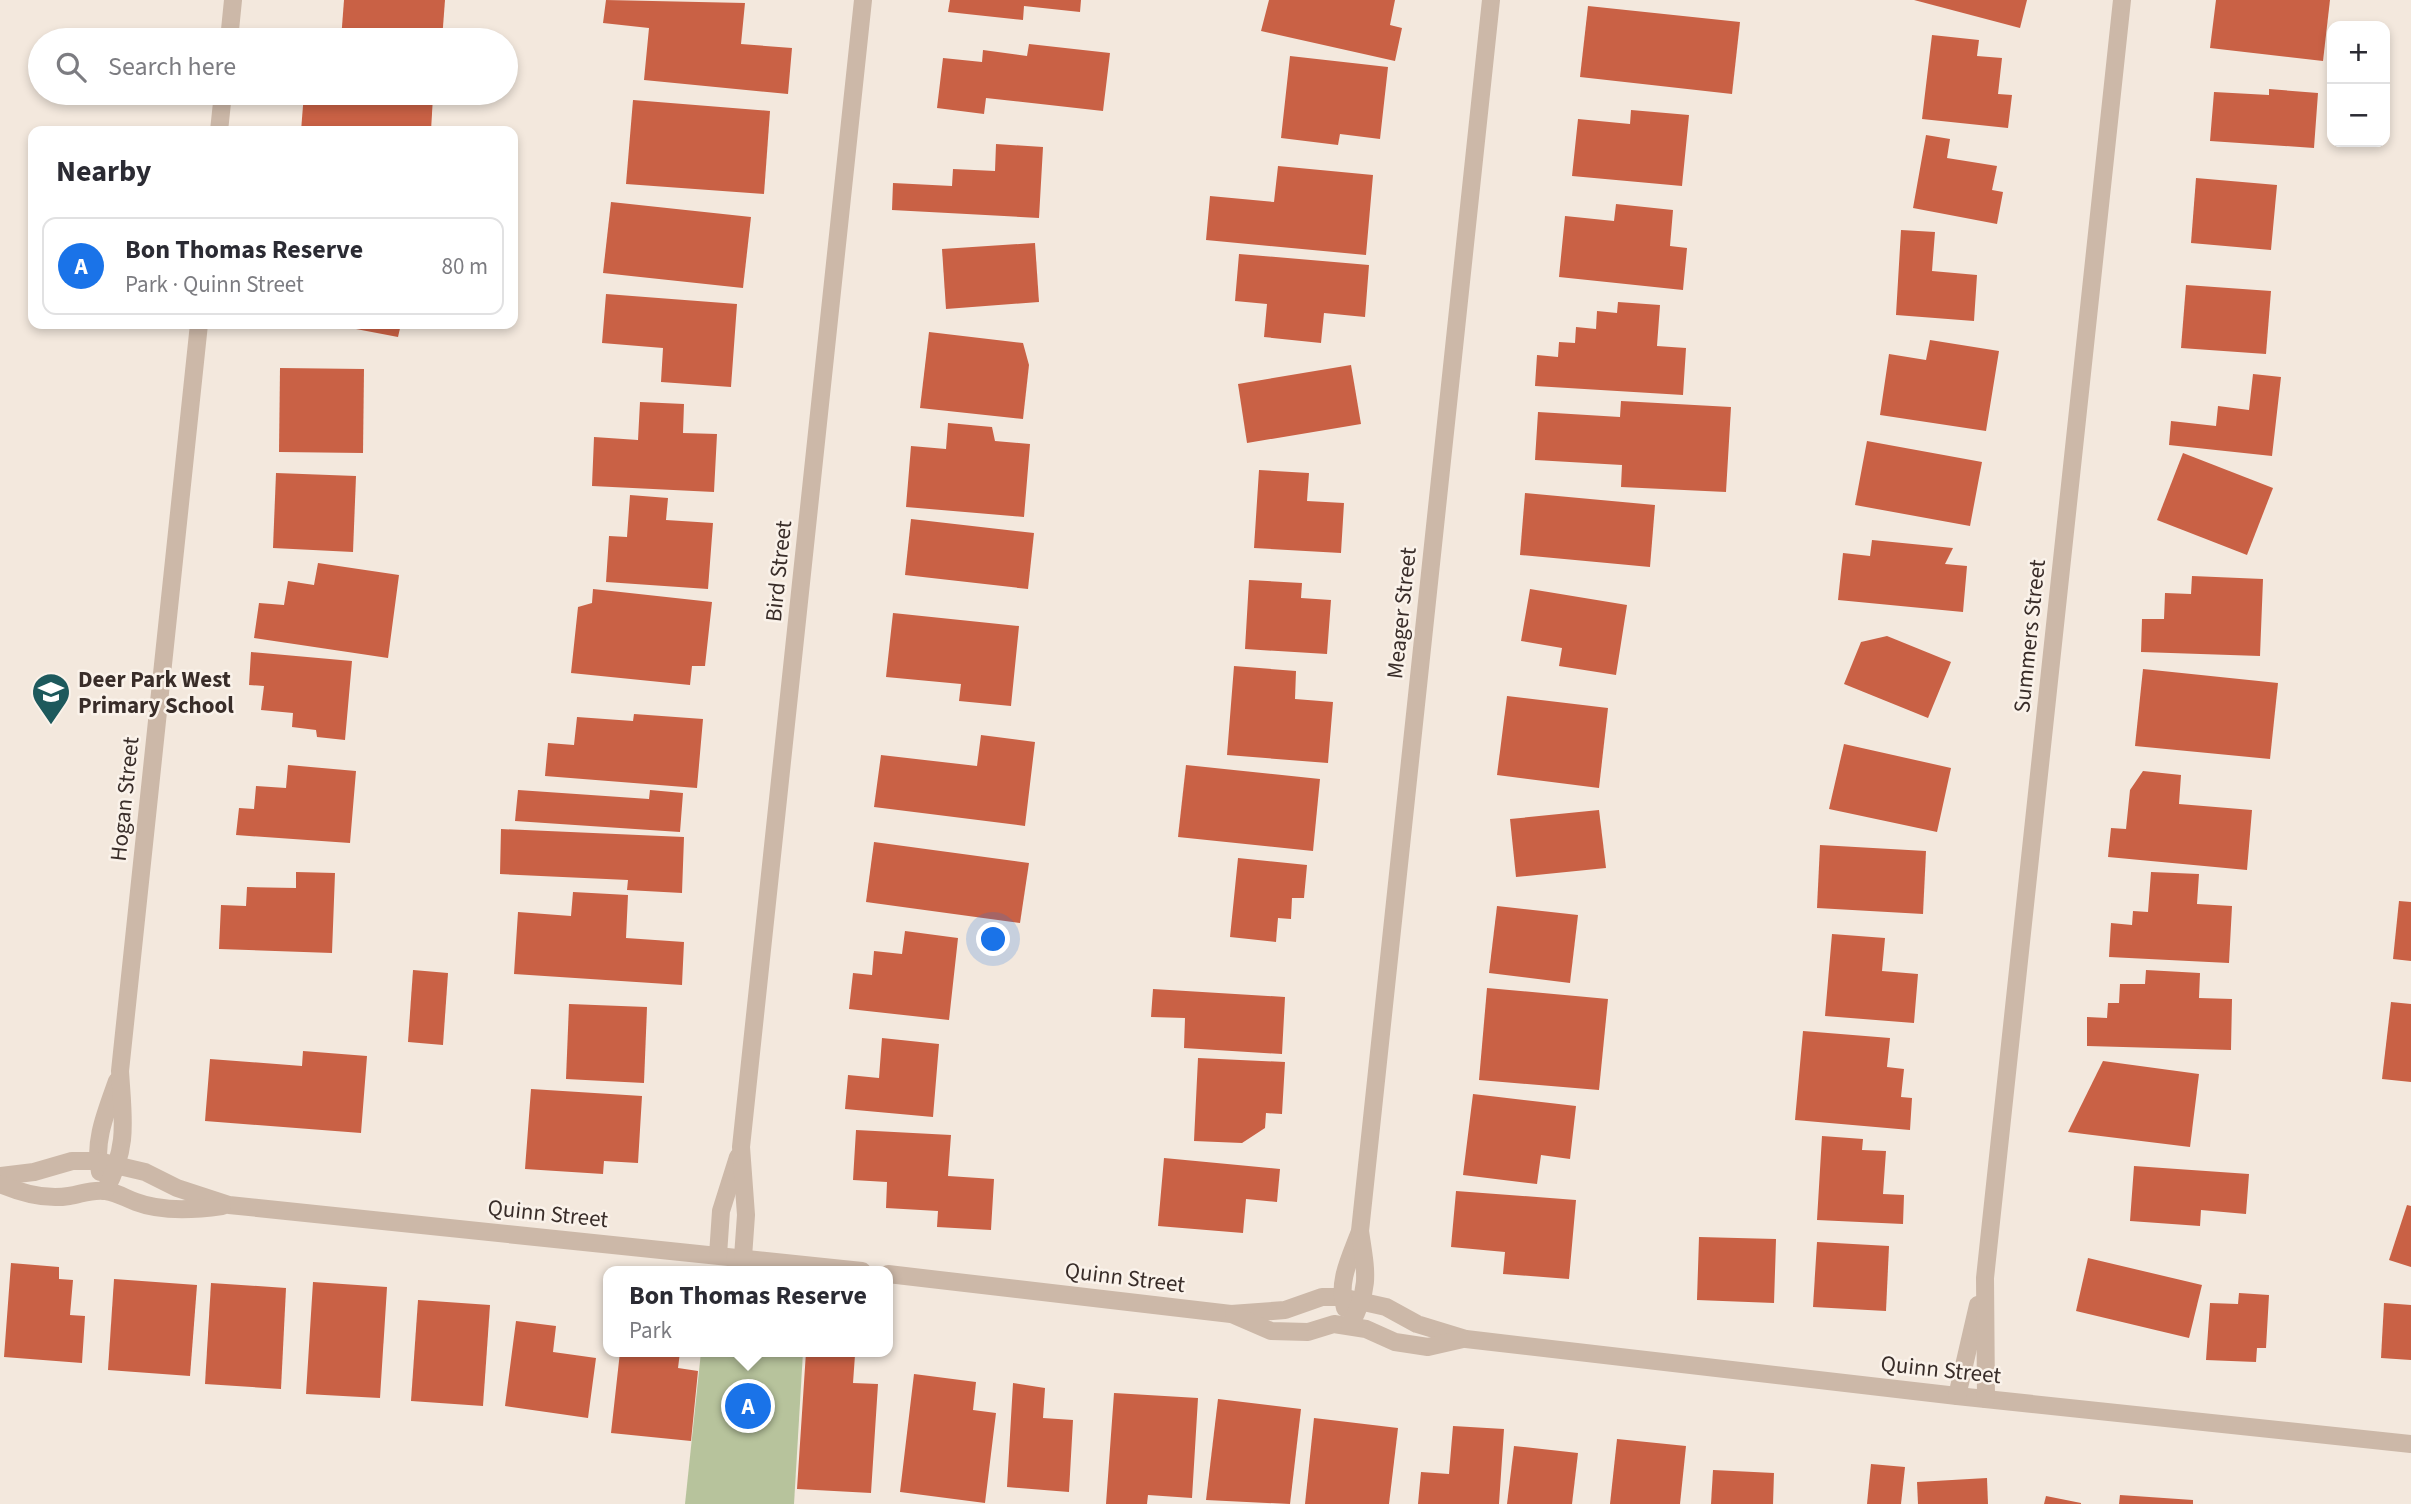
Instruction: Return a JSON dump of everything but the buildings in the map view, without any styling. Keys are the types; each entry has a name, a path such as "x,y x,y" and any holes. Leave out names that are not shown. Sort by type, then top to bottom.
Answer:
{"street":[{"path":"230,28 233,0"},
{"name":"Bird Street","path":"743,1257 746,1215 741,1147 863,0"},
{"name":"Meager Street","path":"1350,1325 1363,1301 1366,1274 1360,1231 1491,0"},
{"name":"Summers Street","path":"1986,1399 1985,1278 2122,0"},
{"path":"220,126 222,105"},
{"name":"Hogan Street","path":"104,1191 119,1164 124,1136 120,1071 198,329"},
{"name":"Hogan Street","path":"104,1191 97,1161 100,1132 120,1071"},
{"name":"Bird Street","path":"718,1255 721,1211 741,1147"},
{"name":"Quinn Street","path":"0,1176 34,1172 72,1161 97,1161 119,1164 229,1205"},
{"name":"Quinn Street","path":"0,1184 27,1195 68,1196 88,1190 104,1191 123,1194 135,1202 187,1210 229,1205 820,1266"},
{"name":"Meager Street","path":"1350,1325 1341,1297 1345,1271 1360,1231"},
{"name":"Quinn Street","path":"893,1275 1231,1314 1285,1310 1322,1297 1341,1297 1386,1307 1417,1324 1466,1339 1957,1396 2411,1444"},
{"name":"Summers Street","path":"1957,1396 1985,1278"},
{"name":"Quinn Street","path":"1231,1314 1271,1331 1308,1332 1334,1324 1350,1325 1395,1342 1428,1347 1466,1339"}],"green space":[{"path":"700,1357 803,1357 794,1504 685,1504"}],"place":[{"name":"Deer Park West Primary School","path":"51,726"},
{"name":"Bon Thomas Reserve","path":"748,1406"}]}
